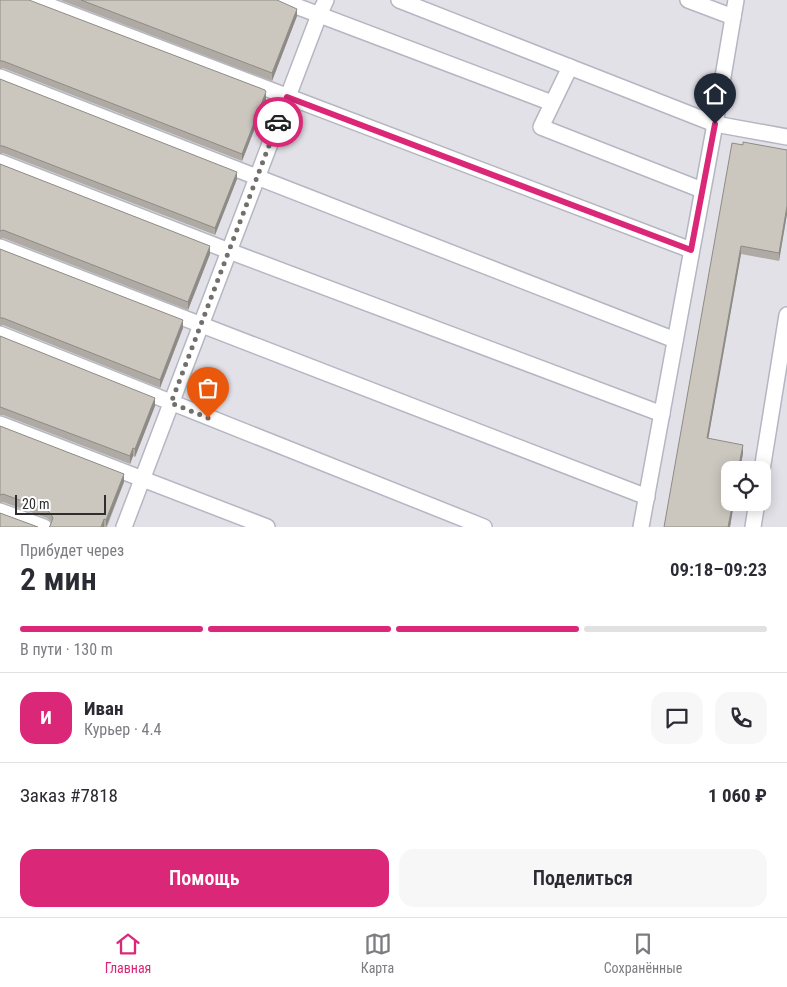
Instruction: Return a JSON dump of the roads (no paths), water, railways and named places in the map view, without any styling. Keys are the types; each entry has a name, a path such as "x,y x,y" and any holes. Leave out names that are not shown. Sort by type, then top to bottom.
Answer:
{"lane":[{"path":"34,0 691,250"},
{"path":"280,0 552,103"},
{"path":"124,527 318,15 326,0"},
{"path":"399,0 715,124 787,138"},
{"path":"688,0 733,17"},
{"path":"641,527 736,0"},
{"path":"570,67 542,128 702,190"},
{"path":"0,78 675,340"},
{"path":"0,162 228,251 662,414"},
{"path":"0,247 647,497"},
{"path":"763,461 787,315"},
{"path":"0,334 484,527"},
{"path":"0,424 267,527"},
{"path":"0,511 44,527"},
{"path":"753,527 756,511"}]}
